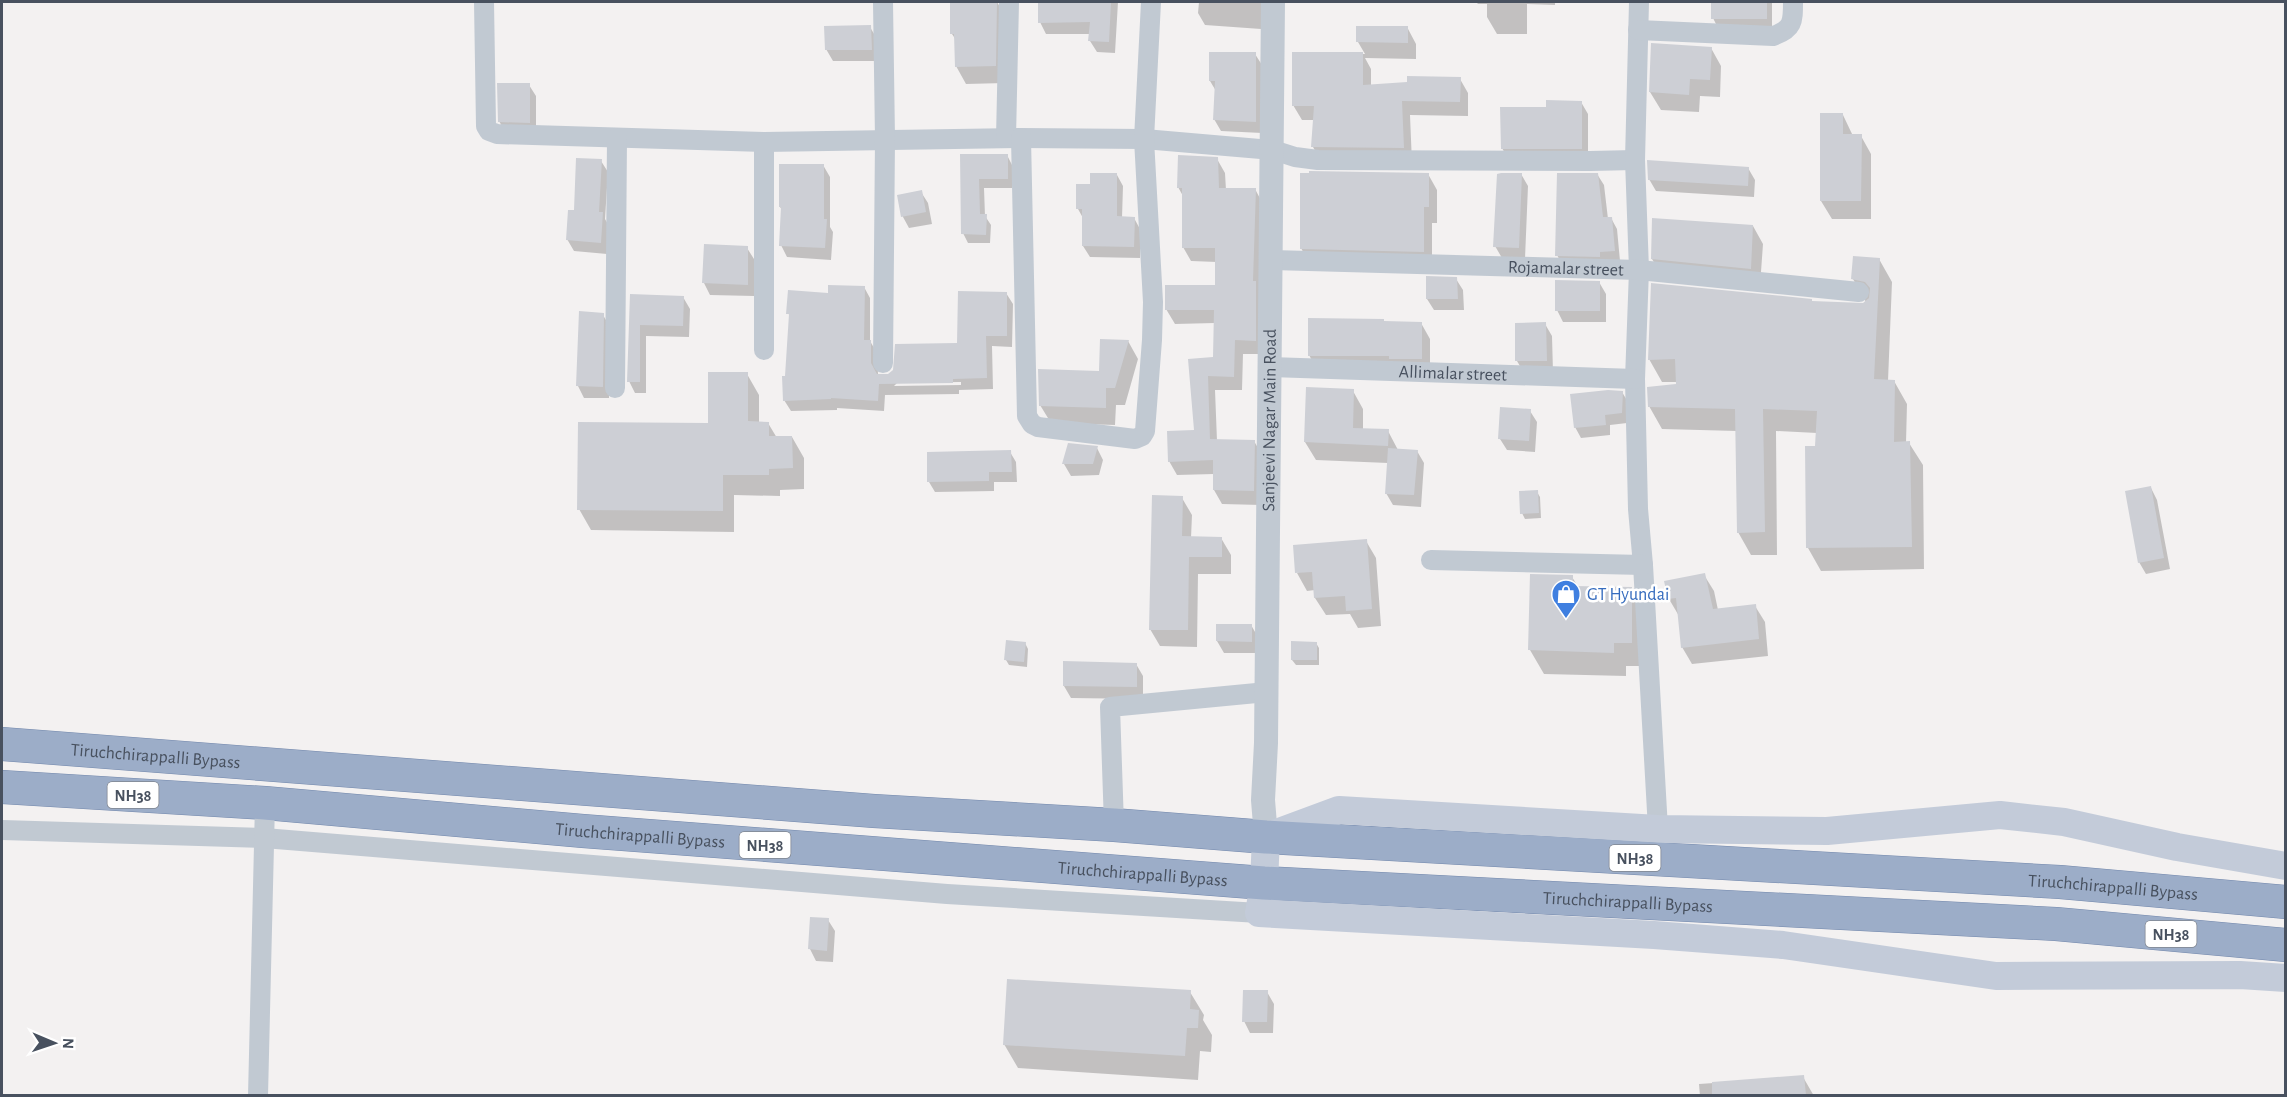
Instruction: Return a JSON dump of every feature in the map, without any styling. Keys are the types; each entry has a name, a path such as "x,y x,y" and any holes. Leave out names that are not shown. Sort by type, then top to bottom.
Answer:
{"highway":[{"name":"Tiruchchirappalli Bypass","path":"2,744 855,809 1266,837 2060,882 2286,902"},
{"name":"Tiruchchirappalli Bypass","path":"2,787 265,804 583,831 1261,898 2056,924 2286,945"}],"main road":[{"path":"2286,866 2177,847 2064,822 2001,815 1827,831 1658,829 1339,810 1266,837 1261,898 1784,945 1996,976 2240,975 2286,978"}],"street":[{"path":"484,2 486,119 489,131 497,134 764,142 885,139 1144,139 1273,150 1295,157 1318,160 1635,160"},
{"path":"883,2 885,139 883,363"},
{"path":"1009,2 1027,416 1032,424 1038,427 1135,439 1142,436 1144,431 1152,340 1153,302 1144,139 1151,2"},
{"name":"Sanjeevi Nagar Main Road","path":"1266,837 1263,800 1267,692 1273,2"},
{"path":"1639,2 1635,160 1639,270 1635,379 1638,509 1658,829"},
{"path":"1638,30 1773,36 1786,32 1791,25 1793,2"},
{"path":"615,388 616,138"},
{"path":"764,142 764,350"},
{"name":"Rojamalar street","path":"1272,260 1639,270 1859,292"},
{"name":"Allimalar street","path":"1270,367 1635,379"},
{"path":"1431,560 1643,564"},
{"path":"1114,825 1110,707 1267,692"},
{"path":"258,1095 265,804"},
{"path":"2,830 264,838 947,894 1261,898"}],"building":[{"path":"950,2 997,2 996,66 955,67 954,34 950,34"},
{"path":"1038,2 1111,2 1109,42 1088,41 1090,22 1038,23"},
{"path":"1711,2 1767,2 1767,19 1711,19"},
{"path":"871,25 872,50 825,50 824,26"},
{"path":"1356,26 1408,26 1408,43 1356,42"},
{"path":"1651,43 1712,47 1710,80 1690,79 1689,95 1649,92"},
{"path":"1209,52 1256,52 1256,122 1213,120 1215,81 1209,81"},
{"path":"1292,52 1363,52 1363,85 1407,82 1407,76 1461,77 1460,102 1402,101 1404,148 1311,147 1314,106 1292,106"},
{"path":"497,83 530,83 530,123 498,122"},
{"path":"1546,100 1582,101 1582,149 1501,149 1500,107 1546,107"},
{"path":"1820,113 1843,113 1843,134 1862,134 1861,201 1820,201"},
{"path":"960,154 1008,154 1008,179 979,179 980,214 987,214 986,235 961,234"},
{"path":"1178,155 1218,157 1219,188 1256,188 1253,281 1256,281 1256,341 1235,340 1234,377 1208,376 1210,439 1255,440 1254,491 1213,490 1213,460 1168,462 1167,431 1194,430 1188,359 1213,357 1214,310 1165,310 1165,285 1215,285 1215,248 1182,248 1182,188 1177,188"},
{"path":"576,158 602,159 599,212 603,212 601,243 566,240 568,210 574,210"},
{"path":"1647,160 1749,167 1748,186 1648,180"},
{"path":"779,164 824,164 824,219 827,219 825,248 779,246 781,207 779,207"},
{"path":"1309,171 1429,173 1429,207 1424,207 1424,252 1300,249 1300,173 1309,173"},
{"path":"1090,173 1117,173 1117,216 1135,217 1134,247 1082,246 1082,209 1076,209 1076,184 1090,184"},
{"path":"1522,173 1519,248 1493,247 1497,174"},
{"path":"1557,173 1598,173 1603,217 1612,217 1615,251 1600,252 1600,257 1555,256"},
{"path":"922,190 926,212 901,217 897,195"},
{"path":"1652,218 1753,225 1751,269 1651,259"},
{"path":"704,244 748,246 748,285 702,283"},
{"path":"1853,256 1880,258 1874,379 1895,380 1894,442 1910,441 1912,547 1806,548 1805,446 1815,446 1817,411 1763,409 1765,532 1737,533 1735,409 1648,407 1647,387 1676,384 1675,359 1648,360 1651,283 1812,299 1812,301 1863,303 1869,298 1870,288 1865,282 1851,279"},
{"path":"1426,276 1457,277 1458,299 1426,299"},
{"path":"1555,280 1600,281 1600,311 1555,311"},
{"path":"828,285 865,286 864,340 871,340 871,363 877,374 888,374 893,370 895,344 957,343 958,291 1007,292 1007,336 986,336 987,378 953,379 953,383 879,384 878,401 831,398 783,401 782,376 785,376 789,314 786,314 788,290 828,293"},
{"path":"630,294 684,296 683,326 640,325 640,382 627,382"},
{"path":"579,311 604,313 603,387 576,386"},
{"path":"1308,318 1422,322 1422,359 1389,359 1389,356 1308,356"},
{"path":"1546,322 1547,361 1515,361 1515,323"},
{"path":"1100,339 1129,340 1115,388 1106,388 1106,408 1039,406 1038,369 1099,371"},
{"path":"708,372 748,372 748,421 769,422 769,436 792,436 793,468 769,469 769,475 723,475 723,511 577,510 578,422 708,423"},
{"path":"1306,387 1354,389 1353,428 1389,429 1388,446 1304,442"},
{"path":"1608,390 1623,391 1622,413 1605,415 1606,425 1574,428 1570,394"},
{"path":"1500,407 1531,409 1529,441 1498,439"},
{"path":"1068,443 1098,446 1093,464 1062,464"},
{"path":"1388,448 1418,450 1414,495 1385,494"},
{"path":"1011,450 1012,472 989,472 989,481 927,482 927,452"},
{"path":"2151,486 2164,558 2138,563 2125,491"},
{"path":"1538,490 1539,513 1520,514 1519,491"},
{"path":"1152,495 1183,496 1182,536 1222,537 1222,557 1189,557 1188,630 1149,630"},
{"path":"1367,539 1372,609 1346,611 1345,596 1314,598 1312,572 1295,573 1293,545"},
{"path":"1705,573 1713,609 1756,604 1759,639 1681,648 1676,598 1668,599 1664,581"},
{"path":"1530,574 1573,575 1573,586 1632,587 1632,643 1614,643 1614,653 1528,650"},
{"path":"1216,624 1252,624 1252,642 1216,641"},
{"path":"1006,640 1026,642 1024,662 1004,660"},
{"path":"1291,641 1317,642 1317,660 1291,660"},
{"path":"1063,661 1137,663 1137,687 1063,686"},
{"path":"810,917 829,918 827,951 808,949"},
{"path":"1007,979 1191,990 1190,1009 1199,1010 1198,1028 1187,1028 1185,1056 1003,1045"},
{"path":"1243,990 1268,990 1267,1022 1242,1022"},
{"path":"1804,1075 1806,1095 1712,1095 1712,1082"}],"place":[{"name":"GT Hyundai","path":"1566,620"}]}
